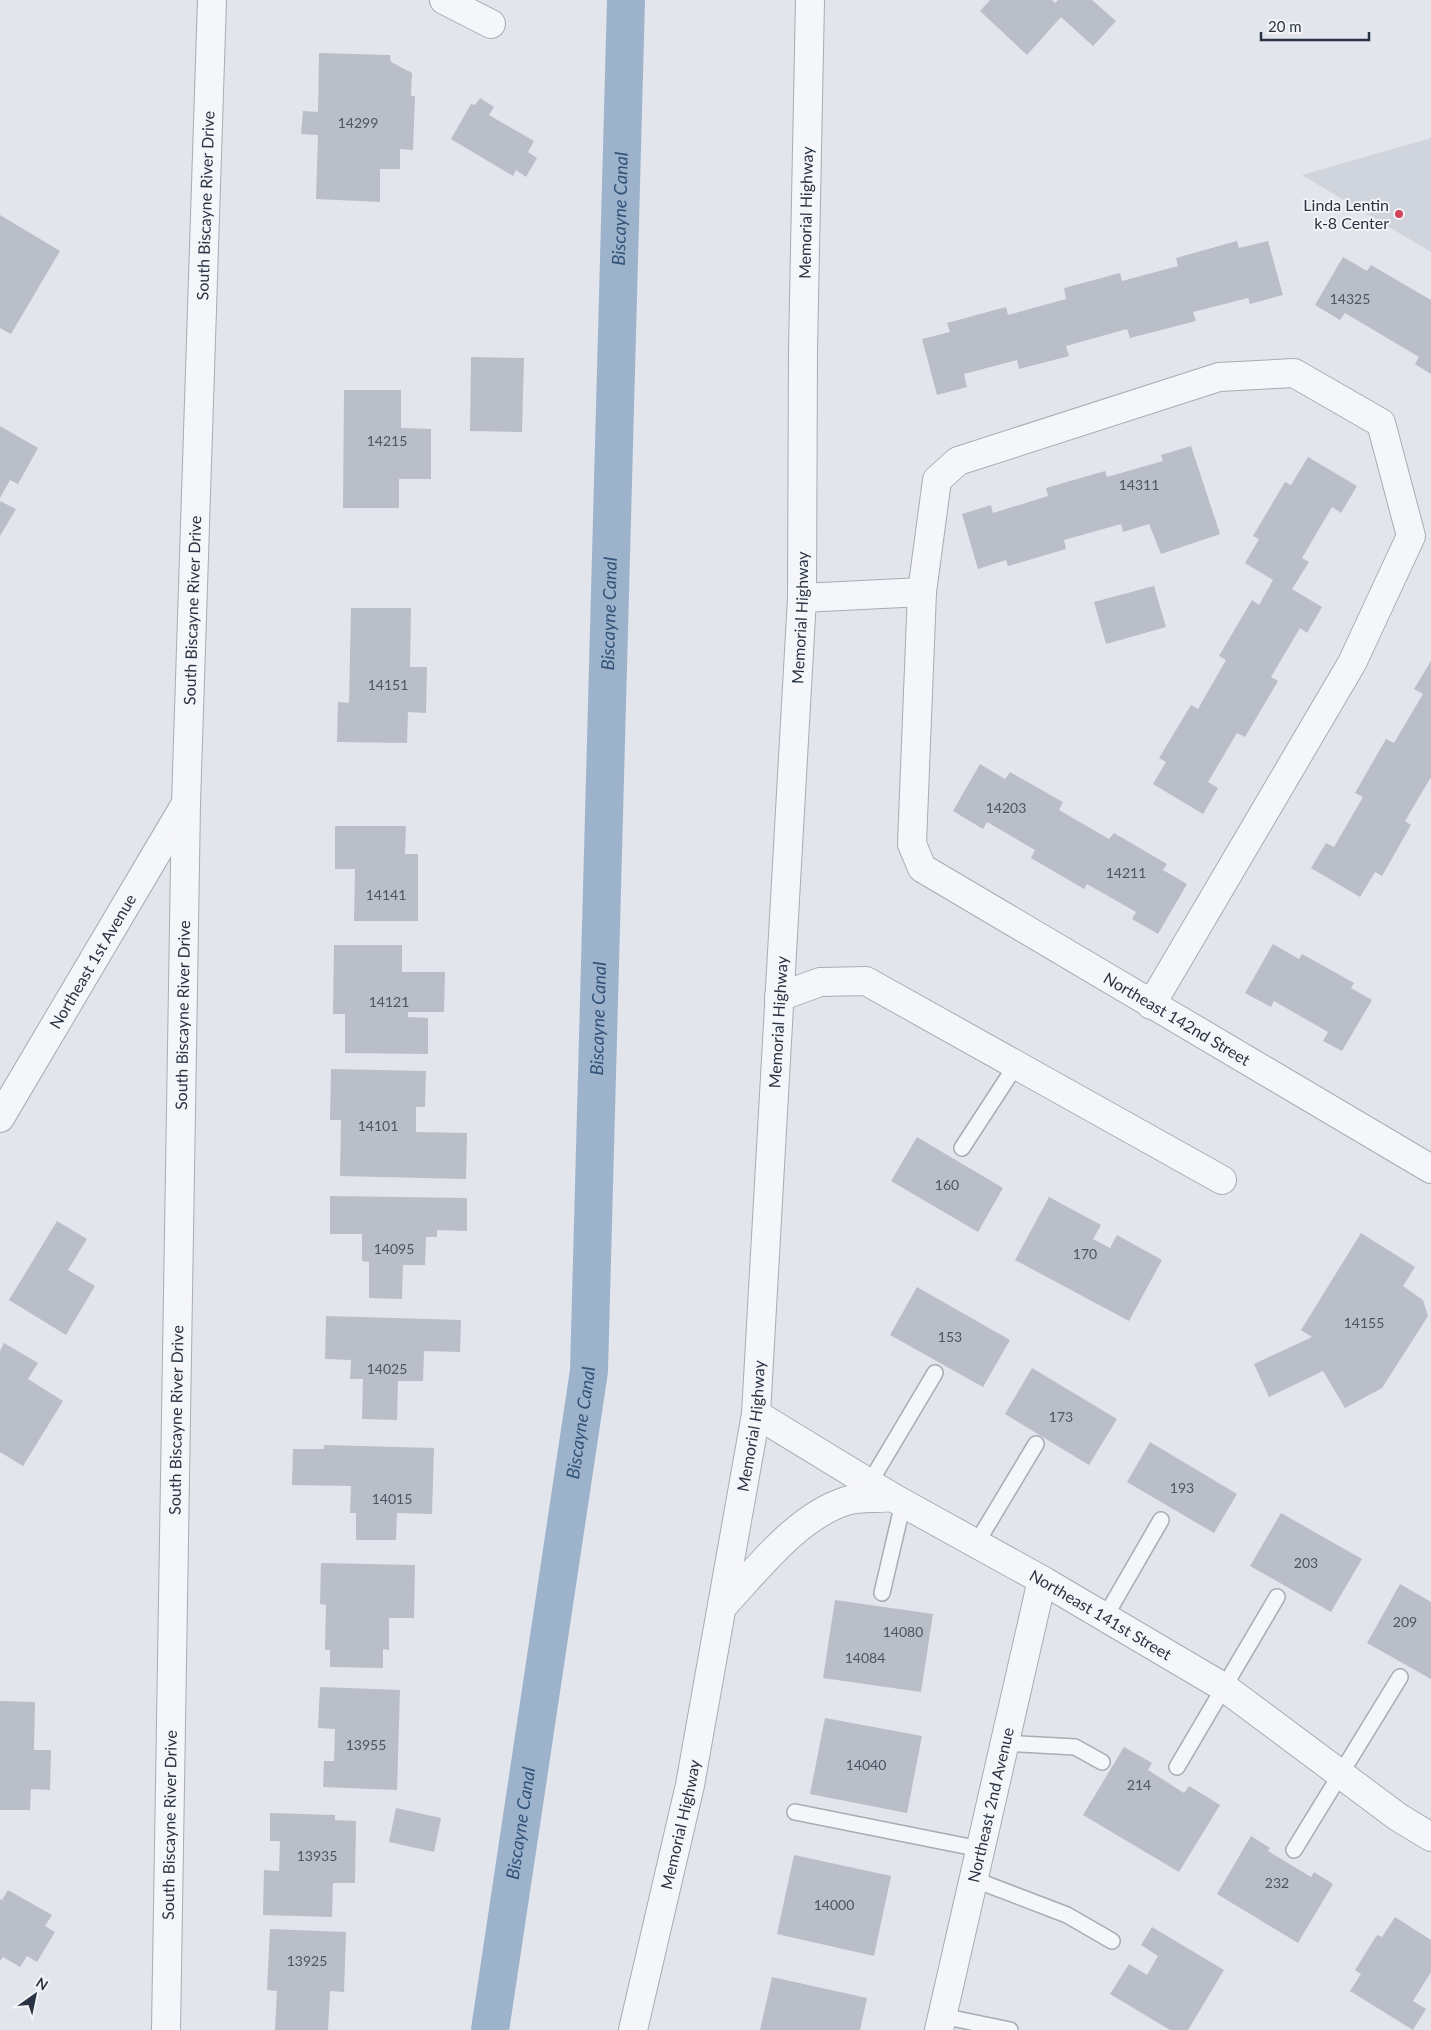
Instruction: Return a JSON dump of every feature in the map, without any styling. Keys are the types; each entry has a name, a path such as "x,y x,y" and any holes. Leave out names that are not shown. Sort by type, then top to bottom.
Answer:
{"street":[{"name":"South Biscayne River Drive","path":"166,2030 186,803 212,0"},
{"path":"444,0 491,24"},
{"name":"Memorial Highway","path":"633,2030 690,1785 756,1414 802,598 803,350 810,0"},
{"path":"802,598 922,592 937,480 958,461 1219,377 1294,373 1381,423 1411,536 1352,663 1151,1005"},
{"name":"Northeast 142nd Street","path":"922,592 912,844 922,868 1431,1169"},
{"name":"Northeast 1st Avenue","path":"0,1118 186,803"},
{"path":"779,997 820,982 866,981 1222,1180"},
{"name":"Northeast 141st Street","path":"756,1414 888,1495 1042,1580 1225,1688 1398,1817 1431,1837"},
{"path":"722,1607 789,1535 817,1514 847,1501 888,1495"},
{"name":"Northeast 2nd Avenue","path":"940,2023 1042,1580"}],"lane":[{"path":"962,1148 1016,1065"},
{"path":"882,1593 888,1495 935,1373"},
{"path":"976,1544 1036,1444"},
{"path":"1105,1617 1161,1520"},
{"path":"1178,1767 1278,1597"},
{"path":"1294,1850 1400,1677"},
{"path":"1004,1743 1075,1746 1102,1762"},
{"path":"795,1812 980,1849"},
{"path":"973,1879 1067,1915 1112,1941"},
{"path":"940,2023 1010,2030"}],"shaded area":[{"name":"Linda Lentin k-8 Center","path":"1431,138 1431,252 1302,175"}],"building":[{"path":"990,0 1052,0 1055,3 1058,0 1092,0 1116,21 1093,46 1061,17 1027,55 980,11"},
{"path":"319,53 390,55 391,62 412,73 411,96 415,96 413,150 400,149 400,169 380,169 380,202 316,199 318,135 301,134 303,111 318,112"},
{"path":"480,98 494,107 489,115 534,141 528,152 537,158 526,177 516,170 513,176 451,139 471,104 475,105"},
{"path":"0,215 60,251 11,334 0,328"},
{"path":"1237,241 1239,248 1268,241 1283,295 1250,304 1248,298 1193,312 1196,321 1130,338 1127,329 1066,346 1069,356 1019,369 1017,360 964,374 967,387 937,395 922,339 950,332 947,323 1006,307 1008,315 1066,299 1064,288 1120,273 1122,281 1178,266 1176,258"},
{"path":"1343,257 1367,271 1371,265 1431,300 1431,374 1415,364 1419,357 1345,313 1340,320 1315,305"},
{"path":"471,357 524,358 522,432 470,431"},
{"path":"344,390 401,390 401,428 431,429 431,479 399,479 399,508 343,508"},
{"path":"0,426 38,448 18,484 10,480 0,498"},
{"path":"1191,446 1220,534 1161,554 1149,524 1123,532 1121,524 1064,540 1066,549 1008,566 1006,560 978,569 962,514 991,505 993,513 1048,496 1046,488 1105,471 1107,477 1163,461 1161,455"},
{"path":"1308,457 1357,486 1341,513 1332,507 1302,558 1309,562 1292,589 1322,607 1307,633 1300,628 1271,677 1278,681 1245,737 1237,733 1208,782 1218,788 1203,814 1153,784 1166,762 1159,758 1191,705 1198,709 1226,660 1219,656 1252,600 1259,605 1273,580 1245,563 1259,539 1253,536 1285,482 1291,485"},
{"path":"0,501 16,509 0,536"},
{"path":"1154,586 1166,627 1106,644 1094,602"},
{"path":"351,608 411,608 410,667 427,667 426,713 408,712 407,743 337,742 338,702 349,703"},
{"path":"1431,661 1431,777 1405,821 1411,825 1382,876 1375,872 1360,897 1311,868 1326,843 1334,847 1363,797 1355,793 1386,739 1394,743 1423,694 1414,689"},
{"path":"980,764 1005,779 1010,772 1063,802 1059,810 1109,839 1114,833 1167,864 1163,870 1187,884 1158,934 1132,919 1136,912 1087,884 1084,889 1031,858 1035,850 987,822 983,829 953,811"},
{"path":"335,826 406,826 405,854 418,854 418,921 354,921 355,869 335,869"},
{"path":"1273,944 1299,959 1302,954 1354,983 1351,988 1372,1000 1342,1051 1323,1041 1328,1032 1274,1001 1271,1007 1245,993"},
{"path":"334,945 402,945 402,972 445,972 444,1012 408,1012 408,1017 428,1018 428,1054 345,1053 345,1014 333,1014"},
{"path":"331,1069 426,1071 425,1107 416,1107 416,1132 467,1133 466,1179 340,1176 341,1120 330,1120"},
{"path":"917,1137 1003,1188 978,1232 891,1181"},
{"path":"330,1196 467,1198 467,1231 437,1230 437,1237 426,1237 425,1265 403,1265 402,1299 369,1298 369,1262 362,1261 362,1234 330,1234"},
{"path":"1049,1197 1101,1225 1093,1239 1110,1248 1117,1235 1162,1260 1129,1321 1015,1260"},
{"path":"57,1221 87,1239 68,1270 95,1286 66,1335 9,1300"},
{"path":"1361,1233 1415,1267 1403,1286 1423,1300 1428,1316 1382,1388 1345,1408 1323,1371 1269,1397 1254,1364 1312,1337 1301,1330"},
{"path":"917,1287 1010,1340 983,1387 890,1335"},
{"path":"326,1316 461,1320 460,1352 424,1351 423,1381 398,1381 397,1420 362,1419 363,1379 350,1379 351,1360 325,1359"},
{"path":"4,1343 38,1363 28,1379 63,1401 23,1466 0,1452 0,1351"},
{"path":"1032,1368 1117,1419 1089,1465 1005,1414"},
{"path":"1150,1442 1237,1494 1214,1533 1127,1482"},
{"path":"324,1445 434,1448 432,1514 397,1513 396,1540 356,1540 356,1513 350,1513 351,1486 292,1485 293,1449 324,1449"},
{"path":"1281,1513 1362,1559 1331,1612 1250,1566"},
{"path":"321,1563 415,1565 414,1618 389,1618 389,1650 383,1649 383,1668 330,1667 330,1650 325,1650 326,1605 320,1604"},
{"path":"1400,1584 1431,1602 1431,1679 1367,1643"},
{"path":"835,1600 933,1614 921,1692 823,1678"},
{"path":"320,1687 400,1690 397,1790 323,1787 324,1761 334,1761 335,1729 318,1728"},
{"path":"0,1701 35,1702 34,1750 51,1750 50,1790 31,1789 30,1810 0,1810"},
{"path":"825,1718 922,1736 907,1813 810,1794"},
{"path":"1124,1747 1152,1763 1148,1770 1184,1793 1189,1786 1220,1805 1179,1872 1083,1815"},
{"path":"396,1808 441,1818 434,1852 389,1842"},
{"path":"270,1813 335,1815 335,1820 356,1821 355,1883 333,1883 332,1917 263,1915 264,1870 279,1871 280,1841 270,1841"},
{"path":"1251,1836 1270,1848 1268,1851 1311,1877 1314,1872 1333,1884 1298,1943 1217,1894"},
{"path":"794,1855 891,1876 874,1956 777,1934"},
{"path":"8,1890 52,1915 45,1926 55,1932 37,1962 27,1956 20,1967 3,1957 0,1961 0,1899 2,1900"},
{"path":"1395,1917 1431,1940 1431,1972 1413,2001 1426,2009 1413,2030 1350,1991 1361,1974 1355,1970 1377,1935 1382,1937"},
{"path":"1152,1927 1224,1970 1188,2030 1170,2030 1110,1994 1129,1964 1147,1975 1158,1956 1141,1945"},
{"path":"270,1929 346,1932 344,1992 330,1991 328,2030 275,2030 277,1991 267,1990"},
{"path":"772,1977 867,1998 860,2030 760,2030"}],"waterway":[{"name":"Biscayne Canal","path":"490,2030 589,1371 626,0"}],"place":[{"name":"Linda Lentin k-8 Center","path":"1399,214"}]}
